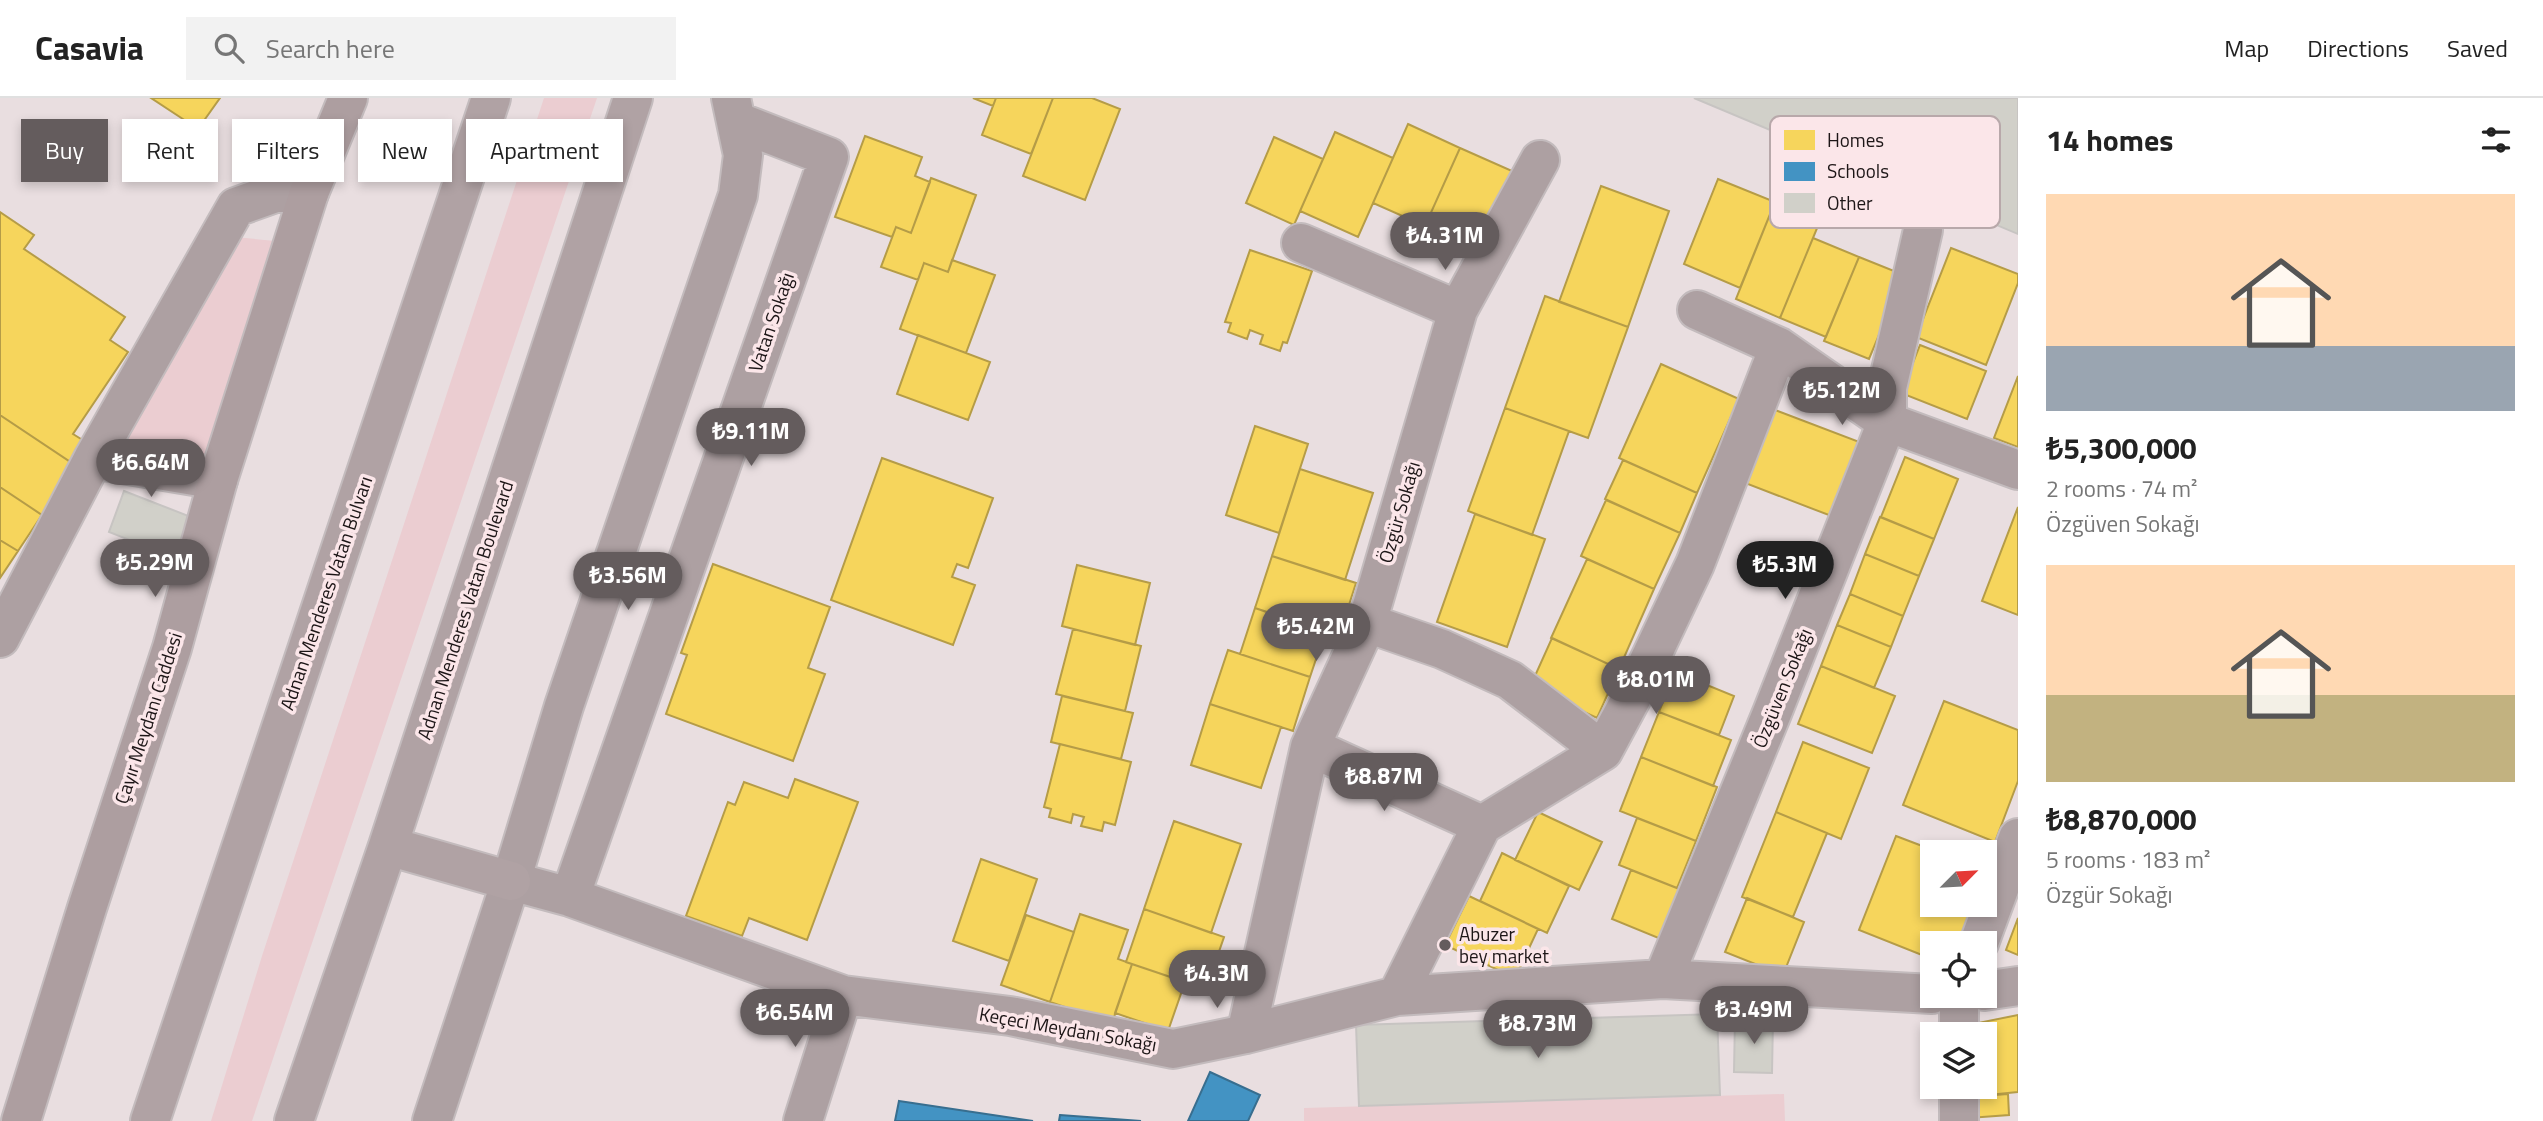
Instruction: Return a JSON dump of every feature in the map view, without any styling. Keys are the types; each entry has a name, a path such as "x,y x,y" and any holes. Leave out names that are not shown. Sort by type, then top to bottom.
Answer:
{"main road":[{"name":"Çayır Meydanı Caddesi","path":"21,1121 172,648 218,481 309,193 348,98"},
{"name":"Adnan Menderes Vatan Bulvarı","path":"160,1110 491,98"},
{"name":"Adnan Menderes Vatan Boulevard","path":"294,1121 388,846 634,98"},
{"path":"388,846 511,881"}],"street":[{"path":"432,1121 511,881 564,706 738,195 743,155 734,110"},
{"name":"Vatan Sokağı","path":"570,897 829,157 734,110"},
{"name":"Özgür Sokağı","path":"1246,1034 1310,747 1367,623 1458,310 1540,160"},
{"path":"0,638 93,459 236,207 275,193 309,193"},
{"name":"Özgüven Sokağı","path":"1663,979 1773,713 1888,422 1887,388 1923,230"},
{"path":"1301,243 1458,310"},
{"path":"1697,310 1779,347 1888,422 2018,470"},
{"path":"1397,996 1482,825 1603,751 1631,699 1695,564 1779,347"},
{"path":"93,459 218,481"},
{"path":"1367,623 1442,649 1510,680 1603,751"},
{"path":"1310,747 1482,825"},
{"path":"1983,931 2018,838"},
{"name":"Keçeci Meydanı Sokağı","path":"511,881 570,897 843,995 1010,1016 1173,1049 1246,1034 1397,996 1663,979 1920,992"},
{"path":"1997,989 2018,986"},
{"path":"803,1121 843,995"},
{"path":"1959,1099 1959,1121"}],"shaded area":[{"path":"544,98 597,98 590,119 537,119"},
{"path":"516,182 569,182 252,1121 211,1121 262,956"},
{"path":"235,237 275,241 208,461 121,451"},
{"path":"1784,1094 1785,1121 1304,1121 1304,1108"}],"building: Homes":[{"path":"151,98 220,98 205,119 183,119"},
{"path":"973,98 996,98 993,106"},
{"path":"996,98 1053,98 1031,154 982,135"},
{"path":"1053,98 1092,98 1120,109 1085,200 1023,176"},
{"path":"1408,124 1460,148 1425,226 1373,203"},
{"path":"1335,132 1393,158 1358,237 1300,211"},
{"path":"865,136 922,157 915,176 930,182 911,233 896,227 892,237 835,217"},
{"path":"1274,137 1323,159 1294,225 1246,203"},
{"path":"1460,148 1512,171 1472,260 1420,237"},
{"path":"931,178 976,195 948,272 924,263 918,280 881,267 896,227 911,233"},
{"path":"1718,179 1770,200 1770,214 1740,288 1684,264"},
{"path":"1601,186 1669,211 1628,327 1559,302"},
{"path":"0,212 34,235 24,249 125,317 110,340 128,352 73,434 89,444 75,465 0,415"},
{"path":"1770,214 1770,228 1817,228 1780,318 1736,299"},
{"path":"1813,238 1859,257 1826,337 1780,318"},
{"path":"1951,248 2018,274 2018,283 1986,365 1916,337"},
{"path":"1250,250 1312,271 1287,343 1283,342 1280,351 1260,344 1263,335 1250,330 1247,339 1228,332 1231,323 1225,322"},
{"path":"1859,257 1904,275 1869,359 1824,341"},
{"path":"952,260 995,275 966,353 900,329 924,263 948,272"},
{"path":"1545,296 1628,327 1588,438 1505,408"},
{"path":"918,335 990,362 968,420 897,394"},
{"path":"1920,345 1986,371 1967,419 1901,393"},
{"path":"1661,364 1739,399 1697,493 1619,458"},
{"path":"2018,376 2018,447 1994,438"},
{"path":"1767,407 1862,443 1834,517 1740,481"},
{"path":"1505,408 1569,431 1532,535 1468,511"},
{"path":"0,415 75,465 42,515 0,487"},
{"path":"1255,426 1308,444 1279,533 1226,515"},
{"path":"1905,457 1958,479 1934,539 1881,517"},
{"path":"882,458 993,498 968,568 957,564 952,577 975,585 953,645 831,600"},
{"path":"1623,460 1697,493 1680,533 1605,499"},
{"path":"1300,469 1373,493 1345,580 1272,556"},
{"path":"0,487 42,515 18,551 0,540"},
{"path":"1606,500 1680,533 1654,589 1581,556"},
{"path":"2018,507 2018,615 1982,601"},
{"path":"1475,514 1545,539 1507,647 1437,622"},
{"path":"1880,517 1934,539 1919,576 1865,554"},
{"path":"0,540 18,551 0,578"},
{"path":"1865,554 1919,576 1903,616 1850,594"},
{"path":"1272,556 1356,583 1339,636 1255,608"},
{"path":"1587,559 1654,589 1619,669 1551,638"},
{"path":"713,564 830,607 808,668 825,674 793,761 666,714 687,655 681,653"},
{"path":"1077,565 1150,583 1135,645 1062,626"},
{"path":"1850,594 1903,616 1891,647 1837,625"},
{"path":"1255,608 1325,632 1310,677 1240,654"},
{"path":"1837,625 1891,647 1874,688 1821,666"},
{"path":"1073,629 1141,646 1125,711 1056,694"},
{"path":"1552,638 1619,669 1597,718 1530,687"},
{"path":"1228,650 1310,677 1293,731 1210,704"},
{"path":"1821,666 1895,696 1872,753 1798,724"},
{"path":"1675,672 1734,696 1719,735 1659,712"},
{"path":"1062,696 1133,713 1121,759 1051,742"},
{"path":"1944,701 2018,730 2018,781 1996,840 1903,805"},
{"path":"1210,704 1281,727 1261,788 1191,765"},
{"path":"1659,712 1731,740 1713,786 1641,757"},
{"path":"1803,742 1869,768 1841,839 1776,812"},
{"path":"1060,744 1131,762 1115,825 1104,822 1102,831 1081,826 1084,817 1073,814 1071,823 1049,817 1051,809 1044,807"},
{"path":"1641,757 1717,787 1696,841 1620,811"},
{"path":"795,779 858,802 807,940 749,918 742,936 686,916 728,802 735,805 744,782 788,798"},
{"path":"1538,812 1602,842 1579,890 1515,860"},
{"path":"1776,812 1827,833 1793,917 1742,897"},
{"path":"1637,818 1696,841 1677,888 1619,865"},
{"path":"1174,821 1241,844 1211,933 1144,909"},
{"path":"1896,836 1920,845 1920,917 1969,917 1964,931 1920,931 1920,954 1859,930"},
{"path":"1502,853 1569,886 1547,933 1480,901"},
{"path":"981,859 1037,879 1009,961 953,941"},
{"path":"1631,870 1692,894 1673,944 1612,919"},
{"path":"1469,896 1538,929 1515,978 1445,945"},
{"path":"1747,898 1804,922 1783,975 1725,952"},
{"path":"1144,909 1224,937 1206,989 1126,962"},
{"path":"1080,914 1128,930 1118,959 1132,964 1112,1023 1050,1002"},
{"path":"1026,915 1074,932 1050,1002 1001,985"},
{"path":"2018,918 2018,955 2006,950"},
{"path":"1132,964 1185,982 1168,1031 1115,1013"},
{"path":"2018,1015 2018,1092 1997,1094 1997,1022 1983,1022"},
{"path":"2008,1094 2009,1115 1969,1118 1968,1099 1997,1099 1997,1095"}],"building: Schools":[{"path":"1210,1072 1260,1095 1248,1121 1188,1121"},
{"path":"899,1101 1033,1121 895,1121"},
{"path":"1060,1115 1141,1121 1059,1121"}],"building: Other":[{"path":"1694,98 2018,98 2018,234 2000,226 2000,116 1770,116 1770,130"},
{"path":"124,491 191,517 175,558 109,532"},
{"path":"1717,1014 1720,1095 1359,1106 1356,1025"},
{"path":"1735,1019 1773,1019 1772,1073 1734,1072"}],"place":[{"name":"Abuzer bey market","path":"1445,945"}]}
